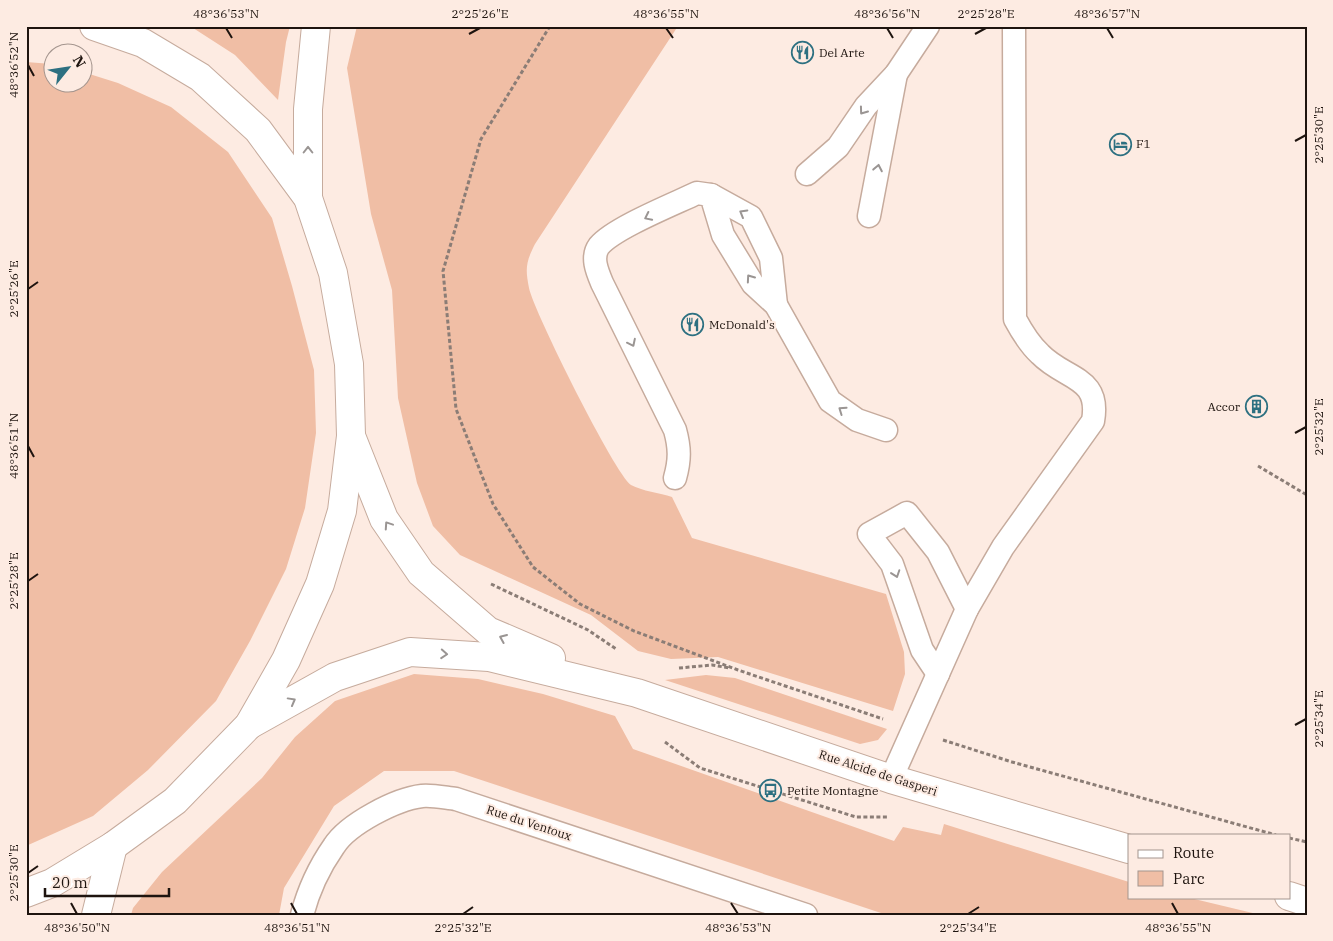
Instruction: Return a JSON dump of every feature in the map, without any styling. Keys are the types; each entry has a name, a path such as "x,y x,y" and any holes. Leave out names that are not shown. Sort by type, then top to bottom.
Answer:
{"main road":[{"path":"26,893 52,883 113,846 175,801 249,725 286,660 320,584 342,511 351,436 349,364 333,273 308,198 258,130 200,77 143,42 94,26"},
{"path":"308,198 308,109 316,26"},
{"name":"Rue Alcide de Gasperi","path":"351,436 384,519 421,573 488,631 628,691"},
{"name":"Rue Alcide de Gasperi","path":"249,725 335,677 410,652 489,656 628,691 890,779 1128,849"},
{"path":"96,915 113,846"},
{"path":"1290,896 1307,902"}],"lane":[{"path":"807,174 838,147 866,106 896,74 928,26"},
{"path":"890,779 914,730 967,609 1003,547 1093,422 1096,404 1089,388 1041,356 1024,336 1015,319 1014,26"},
{"path":"869,216 896,74"},
{"path":"675,478 680,460 679,446 674,430 594,264 598,247 613,234 697,193 711,195 750,217 771,258 776,305"},
{"path":"711,195 722,235 753,284 776,305 830,401 857,420 886,430"},
{"path":"938,674 922,650 892,564 869,534 907,512 938,552 967,609"},
{"name":"Rue du Ventoux","path":"302,915 306,900 334,844 363,820 391,804 423,796 456,799 806,915"}],"path":[{"path":"550,26 481,139 443,271 456,409 493,504 533,566 580,604 634,631 738,670 1012,762 1272,834"},
{"path":"1258,466 1307,495"},
{"path":"487,582 588,630 619,651"},
{"path":"678,668 712,665 738,670"},
{"path":"660,739 700,768 856,816 893,817"},
{"path":"1290,838 1307,842"}],"green space":[{"path":"190,26 290,26 278,100 235,55"},
{"path":"357,26 678,26 535,244 527,265 529,288 534,303 576,391 622,474 635,487 672,497 692,538 886,594 904,652 905,674 893,711 718,657 671,659 638,651 591,615 460,555 433,526 417,483 398,398 392,290 371,214 347,68"},
{"path":"26,62 42,63 42,92 92,92 92,75 118,83 171,107 228,152 272,218 314,370 316,433 305,508 286,569 250,641 216,701 148,770 93,816 26,846"},
{"path":"414,674 478,679 543,694 615,716 633,749 894,841 903,827 941,835 944,824 1128,882 1128,898 1190,898 1261,915 887,915 454,771 384,771 334,806 284,888 279,915 131,915 133,908 162,872 262,778 295,737 335,701"},
{"path":"706,675 735,678 887,729 878,740 860,744 665,680"}],"place":[{"name":"Del Arte","path":"803,53"},
{"name":"F1","path":"1120,144"},
{"name":"McDonald's","path":"693,325"},
{"name":"Accor","path":"1256,407"},
{"name":"Petite Montagne","path":"771,791"}]}
